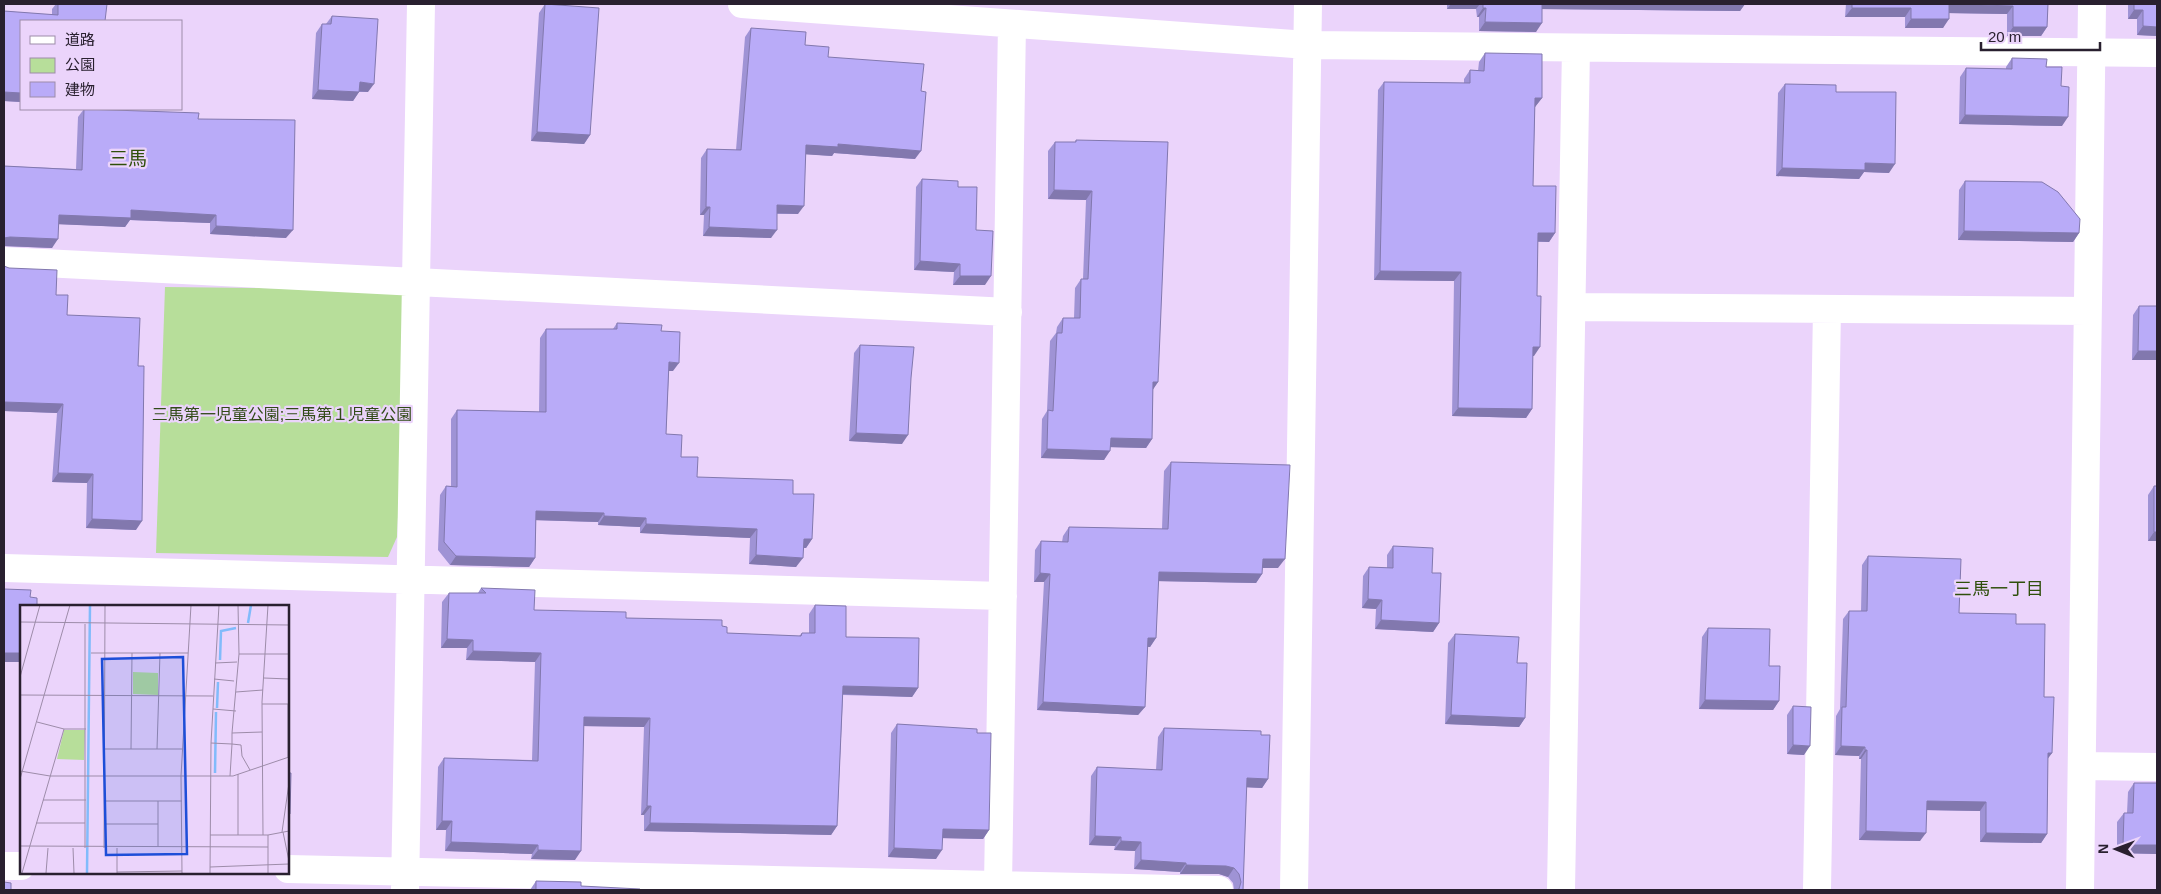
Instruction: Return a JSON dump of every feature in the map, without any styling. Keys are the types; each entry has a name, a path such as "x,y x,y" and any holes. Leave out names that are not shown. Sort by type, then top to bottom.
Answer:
{"street":[{"path":"405,881 421,4"},
{"path":"742,4 1307,45 2157,53"},
{"path":"1294,890 1308,4"},
{"path":"2080,890 2092,4"},
{"path":"998,885 1012,24"},
{"path":"1561,890 1576,48"},
{"path":"4,261 1008,312"},
{"path":"1572,307 2088,311"},
{"path":"1817,890 1827,309"},
{"path":"4,568 1003,596"},
{"path":"2082,766 2157,767"},
{"path":"4,866 20,866"},
{"path":"289,869 405,881 998,885 1219,890"}],"green space":[{"name":"三馬第一児童公園;三馬第１児童公園","path":"165,287 409,290 397,537 388,557 156,553"}],"building":[{"path":"58,4 107,4 105,20 20,20 20,93 4,92 4,11 58,15"},
{"path":"545,4 599,8 590,135 537,132"},
{"path":"1483,4 1542,4 1542,23 1485,22 1486,8 1483,8"},
{"path":"1852,4 1949,4 1949,19 1911,19 1911,8 1852,8"},
{"path":"1949,4 2048,4 2047,27 2013,27 2013,6"},
{"path":"2134,4 2157,4 2157,27 2143,26 2143,10 2134,10"},
{"path":"332,16 378,19 374,84 360,82 359,92 318,90 322,24 331,24"},
{"path":"751,28 806,32 805,45 829,47 828,57 924,64 921,91 926,92 921,151 838,144 838,147 806,145 804,206 777,205 777,230 709,227 710,207 706,207 707,149 741,150"},
{"path":"1485,53 1542,54 1542,98 1535,98 1533,186 1556,186 1555,233 1538,233 1537,296 1541,296 1540,347 1533,347 1532,409 1458,408 1461,272 1380,271 1384,82 1470,83 1470,70 1484,71"},
{"path":"2012,58 2047,59 2046,67 2062,67 2061,86 2069,87 2068,117 1965,115 1966,68 2012,69"},
{"path":"1785,84 1836,85 1836,92 1896,92 1895,164 1865,163 1865,170 1782,168"},
{"path":"84,110 199,113 198,119 295,120 293,230 216,226 216,215 131,210 131,218 59,215 58,239 4,238 4,166 82,170"},
{"path":"1076,140 1168,142 1158,382 1153,382 1152,439 1111,438 1110,451 1047,449 1048,410 1053,411 1057,333 1062,333 1063,318 1080,318 1081,279 1088,279 1092,191 1054,190 1055,142 1076,142"},
{"path":"922,179 958,181 958,187 977,187 976,230 993,231 991,276 960,276 960,264 920,261"},
{"path":"1965,181 2042,182 2058,192 2080,219 2079,233 1964,231"},
{"path":"4,266 9,268 57,270 56,295 68,295 67,315 140,318 138,366 144,366 142,521 92,519 93,474 58,473 63,404 4,402"},
{"path":"2139,306 2157,306 2157,351 2138,351"},
{"path":"617,323 662,325 661,331 680,332 679,363 669,362 666,434 682,435 681,457 698,457 697,477 793,480 793,494 814,494 812,539 804,539 803,558 756,555 757,529 646,524 646,518 604,516 604,513 536,511 535,558 456,556 444,542 446,486 457,487 457,410 546,412 546,329 617,329"},
{"path":"860,345 914,347 908,435 856,433"},
{"path":"1171,462 1290,465 1285,559 1263,559 1262,574 1159,572 1156,638 1148,638 1145,707 1043,702 1050,574 1040,573 1041,541 1068,542 1069,527 1168,529"},
{"path":"2154,486 2157,486 2157,532 2154,532"},
{"path":"1393,546 1433,548 1432,573 1441,573 1439,623 1381,620 1382,600 1368,599 1369,567 1393,568"},
{"path":"1868,556 1961,559 1959,613 2016,614 2016,624 2045,624 2044,697 2054,697 2052,753 2048,753 2047,834 1986,833 1986,802 1927,801 1926,833 1866,831 1867,750 1865,750 1865,747 1841,746 1842,707 1846,707 1849,611 1867,611"},
{"path":"481,588 535,590 534,610 626,612 626,618 722,620 722,626 727,627 727,633 801,636 802,633 815,633 815,605 846,606 846,637 919,638 918,688 843,686 837,826 650,823 651,806 647,806 650,718 584,717 581,851 538,850 538,845 451,842 452,821 442,821 444,758 538,761 541,653 473,651 473,640 447,639 449,593 486,593"},
{"path":"4,589 31,590 30,597 37,598 37,605 20,605 20,653 4,653"},
{"path":"1708,628 1770,629 1769,666 1780,666 1779,701 1705,700"},
{"path":"1455,634 1519,637 1517,663 1527,663 1525,718 1451,715"},
{"path":"1793,706 1811,707 1810,746 1793,745"},
{"path":"897,724 977,729 977,733 991,733 989,830 943,829 942,850 894,848"},
{"path":"1164,728 1261,731 1261,735 1270,735 1268,779 1247,778 1243,890 1237,890 1241,882 1239,874 1234,868 1141,860 1141,842 1121,841 1121,837 1095,836 1097,767 1162,770"},
{"path":"289,773 291,773 290,814"},
{"path":"2134,783 2157,783 2157,845 2123,845 2124,813 2133,813"},
{"path":"536,881 581,882 581,886 640,890 536,890"},
{"path":"4,882 11,883 11,890 4,890"}],"district":[{"name":"三馬","path":"128,158"},
{"name":"三馬一丁目","path":"1999,589"}]}
